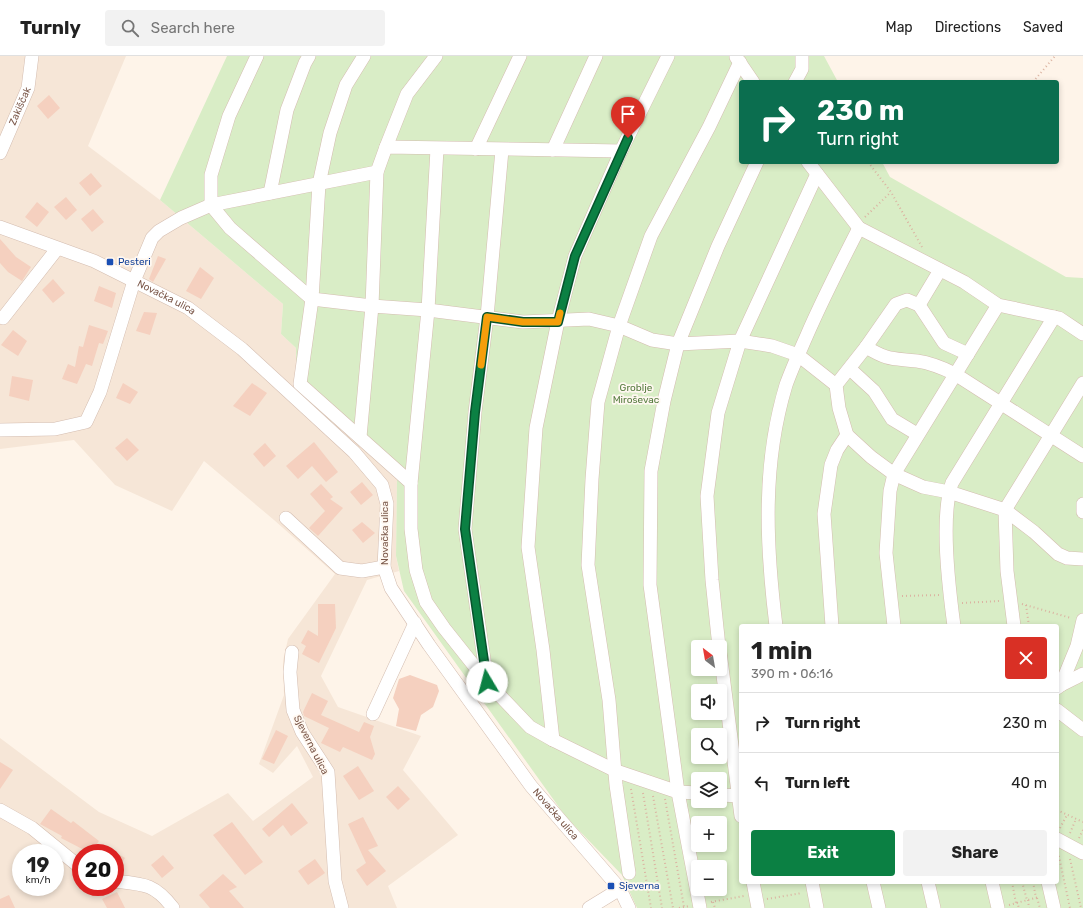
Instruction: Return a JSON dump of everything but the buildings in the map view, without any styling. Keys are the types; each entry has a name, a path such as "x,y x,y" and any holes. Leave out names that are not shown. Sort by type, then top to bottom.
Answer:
{"street":[{"name":"Zakiščak","path":"0,153 28,88 32,56"},
{"path":"257,56 229,116 211,175 211,205 230,228 312,299 372,306 428,310 523,322 558,322 589,319 619,326 652,340 678,344 740,341 772,346 798,356 836,385 839,408 847,435 870,458 894,474 923,487 949,492 1005,510 1034,532 1058,554 1067,558 1083,559"},
{"path":"270,193 287,110 309,56"},
{"path":"364,56 346,85 330,132 320,184 312,299 300,384 411,483"},
{"path":"360,437 372,306 377,172 407,94 436,56"},
{"path":"476,149 520,56"},
{"path":"553,150 596,56"},
{"path":"553,740 543,650 528,547 536,428 558,322 575,256 621,151 668,56"},
{"path":"796,80 802,69 802,56"},
{"path":"738,59 752,80"},
{"path":"629,873 616,785 609,700 588,565 592,479 598,402 619,326 651,236 709,127 738,59"},
{"path":"386,147 621,151"},
{"path":"437,149 428,310 411,483 411,529 416,570 426,602 444,628 487,682 530,727 616,771 678,792 691,793"},
{"path":"487,682 465,529 475,412 487,317 502,150"},
{"path":"699,906 678,792 650,585 651,471 664,401 678,344 718,246 756,164"},
{"path":"810,164 858,227 964,282 998,305 1059,318 1083,334"},
{"path":"0,430 55,429 86,422 100,392 134,281 152,238 159,231 182,218 211,205 377,172"},
{"path":"718,640 712,580 707,496 718,413 740,341 817,174"},
{"name":"Novačka ulica","path":"0,227 57,249 94,261 188,308 242,349 359,458 382,485 384,491 387,504 384,567 391,588 531,786 620,889 629,908"},
{"path":"776,624 769,549 768,485 776,424 786,384 820,305 858,227"},
{"path":"3,318 57,249"},
{"path":"919,305 937,269"},
{"path":"836,385 850,369 896,304 907,300 919,305 944,343 968,354"},
{"path":"894,624 886,552 890,491 894,474 917,434 998,305"},
{"path":"954,624 950,595 946,519 949,492 952,483 1054,317"},
{"path":"866,347 891,360 918,361 936,365 955,374 1001,405 1083,456"},
{"path":"850,369 874,391 892,419 917,434"},
{"path":"1014,624 1007,571 1005,510 1083,383"},
{"path":"832,624 824,514 831,465 837,450 847,435"},
{"path":"1083,504 1083,512"},
{"path":"286,518 340,568 362,572 384,567"},
{"path":"1059,686 1080,649 1083,620"},
{"path":"373,714 415,624"},
{"name":"Sjeverna ulica","path":"292,652 290,672 293,710 302,732 328,772 335,881 342,908"},
{"path":"1059,686 1083,674"},
{"path":"723,676 739,796 727,795"},
{"path":"1059,712 1083,730"},
{"path":"0,810 32,828 72,861"},
{"path":"1061,842 1083,852"},
{"path":"124,882 150,887 163,894 174,908"},
{"path":"873,884 879,908"},
{"path":"928,884 934,908"},
{"path":"992,884 998,908"},
{"path":"813,886 817,908"},
{"path":"1050,888 1054,908"},
{"path":"588,908 620,889"}],"path":[{"path":"1035,80 1055,57"},
{"path":"870,164 891,192 937,269"},
{"path":"858,227 891,192"},
{"path":"891,597 950,595"},
{"path":"1026,605 1028,624"},
{"path":"631,789 651,908"},
{"path":"643,793 662,908"},
{"path":"654,796 673,908"},
{"path":"665,799 684,907"},
{"path":"1059,811 1083,822"},
{"path":"1067,815 1061,842 1070,908"},
{"path":"1076,819 1061,842 1081,908"},
{"path":"1012,884 1018,908"},
{"path":"1023,884 1029,908"},
{"path":"1034,884 1040,908"},
{"path":"679,908 699,906 713,902 813,886"},
{"path":"998,908 1037,898 1050,888"},
{"path":"713,902 715,908"}],"shaded area":[{"path":"0,56 126,56 88,146 160,200 283,304 281,334 296,348 296,390 397,479 396,556 399,571 367,580 321,676 338,707 421,736 403,770 458,835 388,886 397,908 0,908 0,738 99,812 152,836 228,793 253,821 313,777 297,746 273,773 259,764 284,695 283,661 288,639 335,574 204,461 172,511 115,485 74,440 0,449"}],"green space":[{"name":"Groblje Miroševac","path":"227,56 824,56 837,80 739,80 739,164 883,164 890,177 1066,277 1083,278 1083,908 637,908 622,875 566,817 404,591 396,556 397,479 296,390 296,348 281,334 283,304 160,200"}],"slow traffic":[{"path":"481,365 487,317 523,322 558,322 560,313"}],"place":[{"name":"Pesteri","path":"110,262"},
{"name":"Sjeverna","path":"611,886"}],"route":[{"path":"487,682 465,529 475,412 487,317 523,322 558,322 575,256 628,138"}]}
